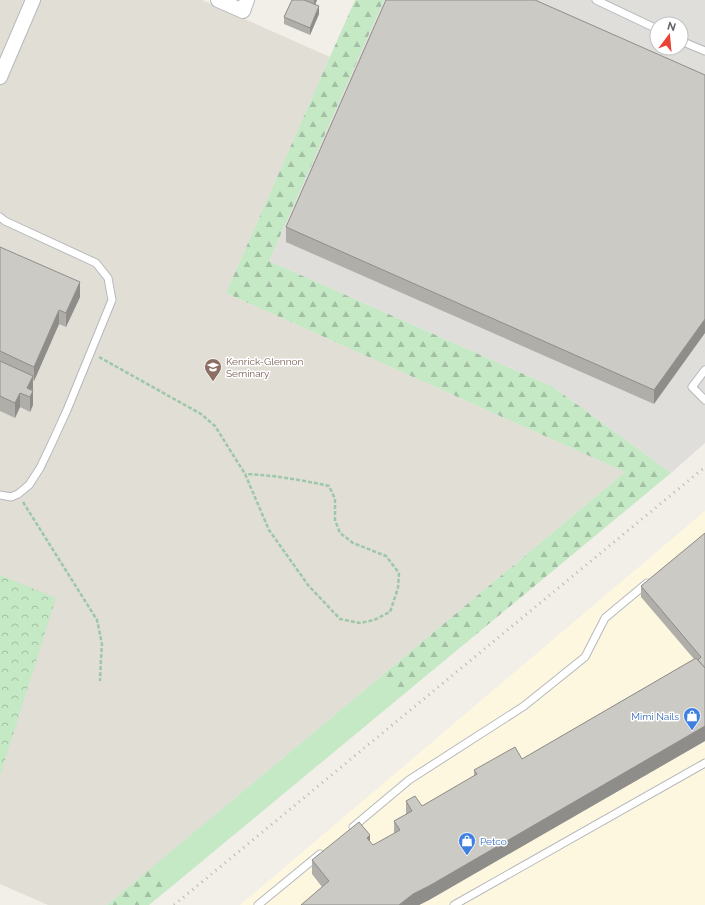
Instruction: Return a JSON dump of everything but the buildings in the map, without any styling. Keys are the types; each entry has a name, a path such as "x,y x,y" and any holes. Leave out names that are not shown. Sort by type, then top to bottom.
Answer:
{"street":[{"path":"0,77 33,0"},
{"path":"218,0 245,5"}],"lane":[{"path":"596,0 649,25"},
{"path":"689,44 705,51"},
{"path":"0,217 5,221 96,263 108,278 112,300 42,463 29,485 18,494 11,497 0,495"},
{"path":"705,370 692,387 705,400"},
{"path":"349,830 409,780 524,706 585,657 605,618 652,578"},
{"path":"454,905 705,764"},
{"path":"258,905 325,850"}],"path":[{"path":"90,352 201,414 215,426 245,474 269,530 308,585 340,619 360,623 374,620 390,612 398,588 399,573 386,556 353,543 340,533 335,520 334,500 329,486 256,474 245,474"},
{"path":"18,494 97,620 102,644 100,681"}],"shaded area":[{"name":"Kenrick-Glennon Seminary","path":"0,0 202,0 330,57 226,293 625,472 107,905 48,905 0,884"},
{"path":"384,0 705,0 705,443 671,473 553,387 269,261"},
{"path":"705,511 705,905 240,905 588,610"}],"green space":[{"path":"355,0 384,0 269,261 553,387 671,473 398,699 380,677 625,472 226,293"},
{"path":"0,575 56,598 0,776"},
{"path":"380,677 398,699 177,882 151,868"},
{"path":"151,868 177,882 149,905 107,905"}],"railway":[{"path":"174,905 705,467"}],"place":[{"name":"Kenrick-Glennon Seminary","path":"213,382"},
{"name":"Mimi Nails","path":"692,731"},
{"name":"Petco","path":"467,856"}]}
